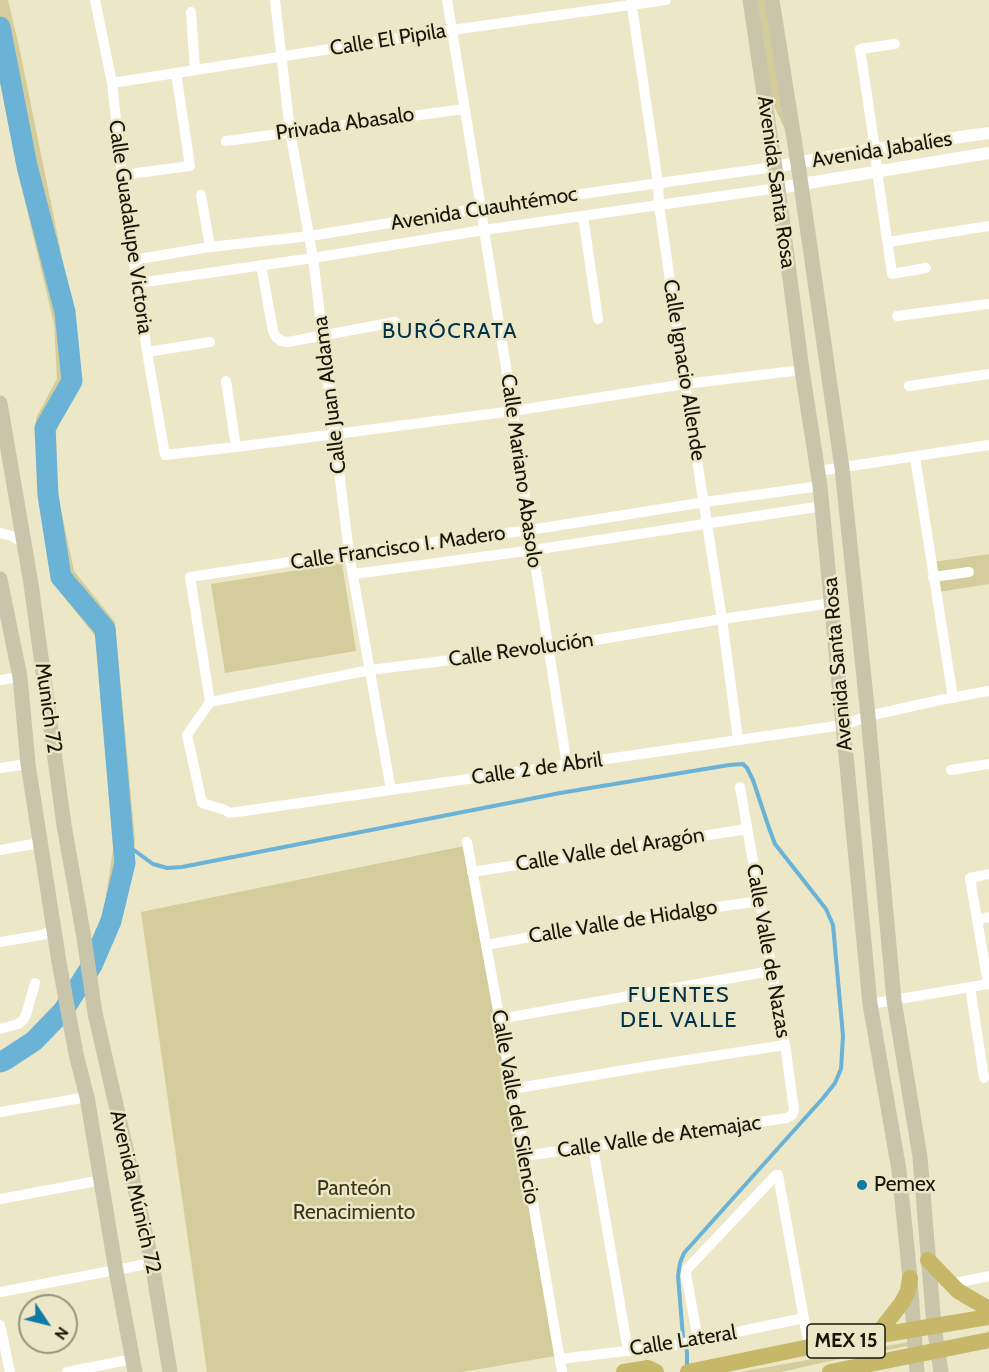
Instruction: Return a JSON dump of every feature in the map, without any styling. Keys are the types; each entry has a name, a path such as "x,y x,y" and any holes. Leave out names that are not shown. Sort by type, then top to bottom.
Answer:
{"highway":[{"path":"928,1260 951,1284 970,1299 989,1309"},
{"name":"MEX 15","path":"876,1336 901,1304 908,1291 910,1278"},
{"name":"MEX 15","path":"695,1370 809,1347 989,1317"},
{"name":"MEX 15","path":"830,1372 989,1340"},
{"path":"624,1372 648,1368 656,1372"}],"main road":[{"name":"Avenida Santa Rosa","path":"750,0 823,506 870,1004 899,1170 914,1329"},
{"name":"Avenida Santa Rosa","path":"772,0 842,468 894,1000 920,1157 937,1350"},
{"name":"Munich 72","path":"0,403 25,545 64,825 95,1013"},
{"name":"Munich 72","path":"0,585 20,677 28,764 39,843 76,1054"},
{"name":"Avenida Múnich 72","path":"95,1013 152,1263 170,1372"},
{"name":"Avenida Múnich 72","path":"76,1054 87,1097 134,1366"},
{"name":"MEX 15","path":"914,1329 915,1355"},
{"path":"937,1350 941,1372"},
{"path":"915,1355 917,1372"}],"street":[{"name":"Calle Guadalupe Victoria","path":"95,0 112,83 133,260 165,455 236,447"},
{"name":"Calle Juan Aldama","path":"275,0 290,131 314,258 350,553 391,790"},
{"name":"Calle Mariano Abasolo","path":"447,0 482,208 532,550 567,765"},
{"name":"Calle El Pipila","path":"112,83 631,3 666,0"},
{"name":"Calle Ignacio Allende","path":"631,3 738,739"},
{"path":"191,12 195,70"},
{"path":"895,44 860,49 892,274 926,268"},
{"path":"122,175 190,166 176,73"},
{"name":"Privada Abasalo","path":"226,141 464,109"},
{"name":"Avenida Jabalíes","path":"774,167 875,149 989,133"},
{"name":"Avenida Jabalíes","path":"778,188 989,153"},
{"name":"Avenida Cuauhtémoc","path":"133,260 210,247 310,236 482,208 774,167"},
{"name":"Avenida Cuauhtémoc","path":"138,284 484,230 778,188"},
{"path":"201,195 210,247"},
{"path":"583,216 598,319"},
{"path":"888,242 989,226"},
{"path":"261,265 273,331 281,341 288,342 395,322"},
{"path":"897,316 989,304"},
{"path":"147,352 210,342"},
{"path":"226,381 236,447 513,411 685,384 802,370"},
{"path":"909,386 989,374"},
{"name":"Calle Francisco I. Madero","path":"210,702 190,577 350,553 530,530 705,502 819,478 842,468 989,445"},
{"path":"915,457 953,698"},
{"name":"Calle Francisco I. Madero","path":"354,574 823,506"},
{"path":"0,533 12,536 25,545"},
{"path":"933,577 969,572"},
{"name":"Calle Revolución","path":"210,702 370,670 548,648 832,603"},
{"path":"0,680 20,677"},
{"name":"Calle 2 de Abril","path":"210,702 187,735 202,803 230,813 843,725 868,716 989,691"},
{"path":"0,768 28,764"},
{"path":"951,770 989,764"},
{"name":"Calle Valle de Nazas","path":"740,787 785,1046 794,1109 792,1115"},
{"name":"Calle Valle del Aragón","path":"472,872 747,829"},
{"name":"Calle Valle del Silencio","path":"467,842 562,1372"},
{"path":"0,850 39,843"},
{"path":"870,1004 989,984 969,878 989,874"},
{"name":"Calle Valle de Hidalgo","path":"486,945 625,920 760,901"},
{"path":"977,920 989,917"},
{"path":"0,942 42,935 55,929"},
{"path":"499,1019 771,971"},
{"path":"0,1029 18,1024 23,1020 35,983"},
{"path":"970,987 984,1078"},
{"path":"512,1089 785,1046"},
{"path":"0,1112 87,1097"},
{"name":"Calle Valle de Atemajac","path":"525,1156 787,1118 792,1115"},
{"path":"593,1147 628,1350"},
{"path":"693,1342 687,1269 774,1175 778,1175 809,1347"},
{"path":"0,1199 102,1180"},
{"path":"0,1292 152,1263"},
{"path":"951,1284 989,1276"},
{"name":"Calle Lateral","path":"560,1359 693,1342 804,1318"},
{"path":"0,1325 10,1372"},
{"path":"67,1372 134,1366"}],"green space":[{"path":"0,0 8,0 69,292 65,312 81,369 56,431 57,491 74,571 115,622 135,840 131,882 116,933 96,980 63,1011 80,965 102,922 113,849 96,637 51,581 38,496 36,418 57,379 54,324 18,172 0,81"},
{"path":"751,0 772,0 798,158 765,86"},
{"path":"989,554 989,584 938,592 933,562"},
{"path":"342,563 356,651 225,673 211,584"},
{"name":"Panteón Renacimiento","path":"464,846 555,1356 462,1372 207,1372 141,912"},
{"path":"909,1342 908,1346 781,1372 740,1372"}],"waterway":[{"path":"0,27 27,166 65,312 72,381 45,428 48,495 61,577 105,629 125,863 111,921 92,965 63,1011 34,1041 0,1062"},
{"path":"124,843 153,864 167,868 182,867 560,793 743,764 753,780 775,844 826,909 833,925 843,1036 841,1069 835,1083 824,1097 684,1253 678,1276 687,1368"}],"place":[{"name":"Pemex","path":"862,1185"}],"district":[{"name":"BURÓCRATA","path":"450,332"},
{"name":"FUENTES DEL VALLE","path":"679,1008"}]}
